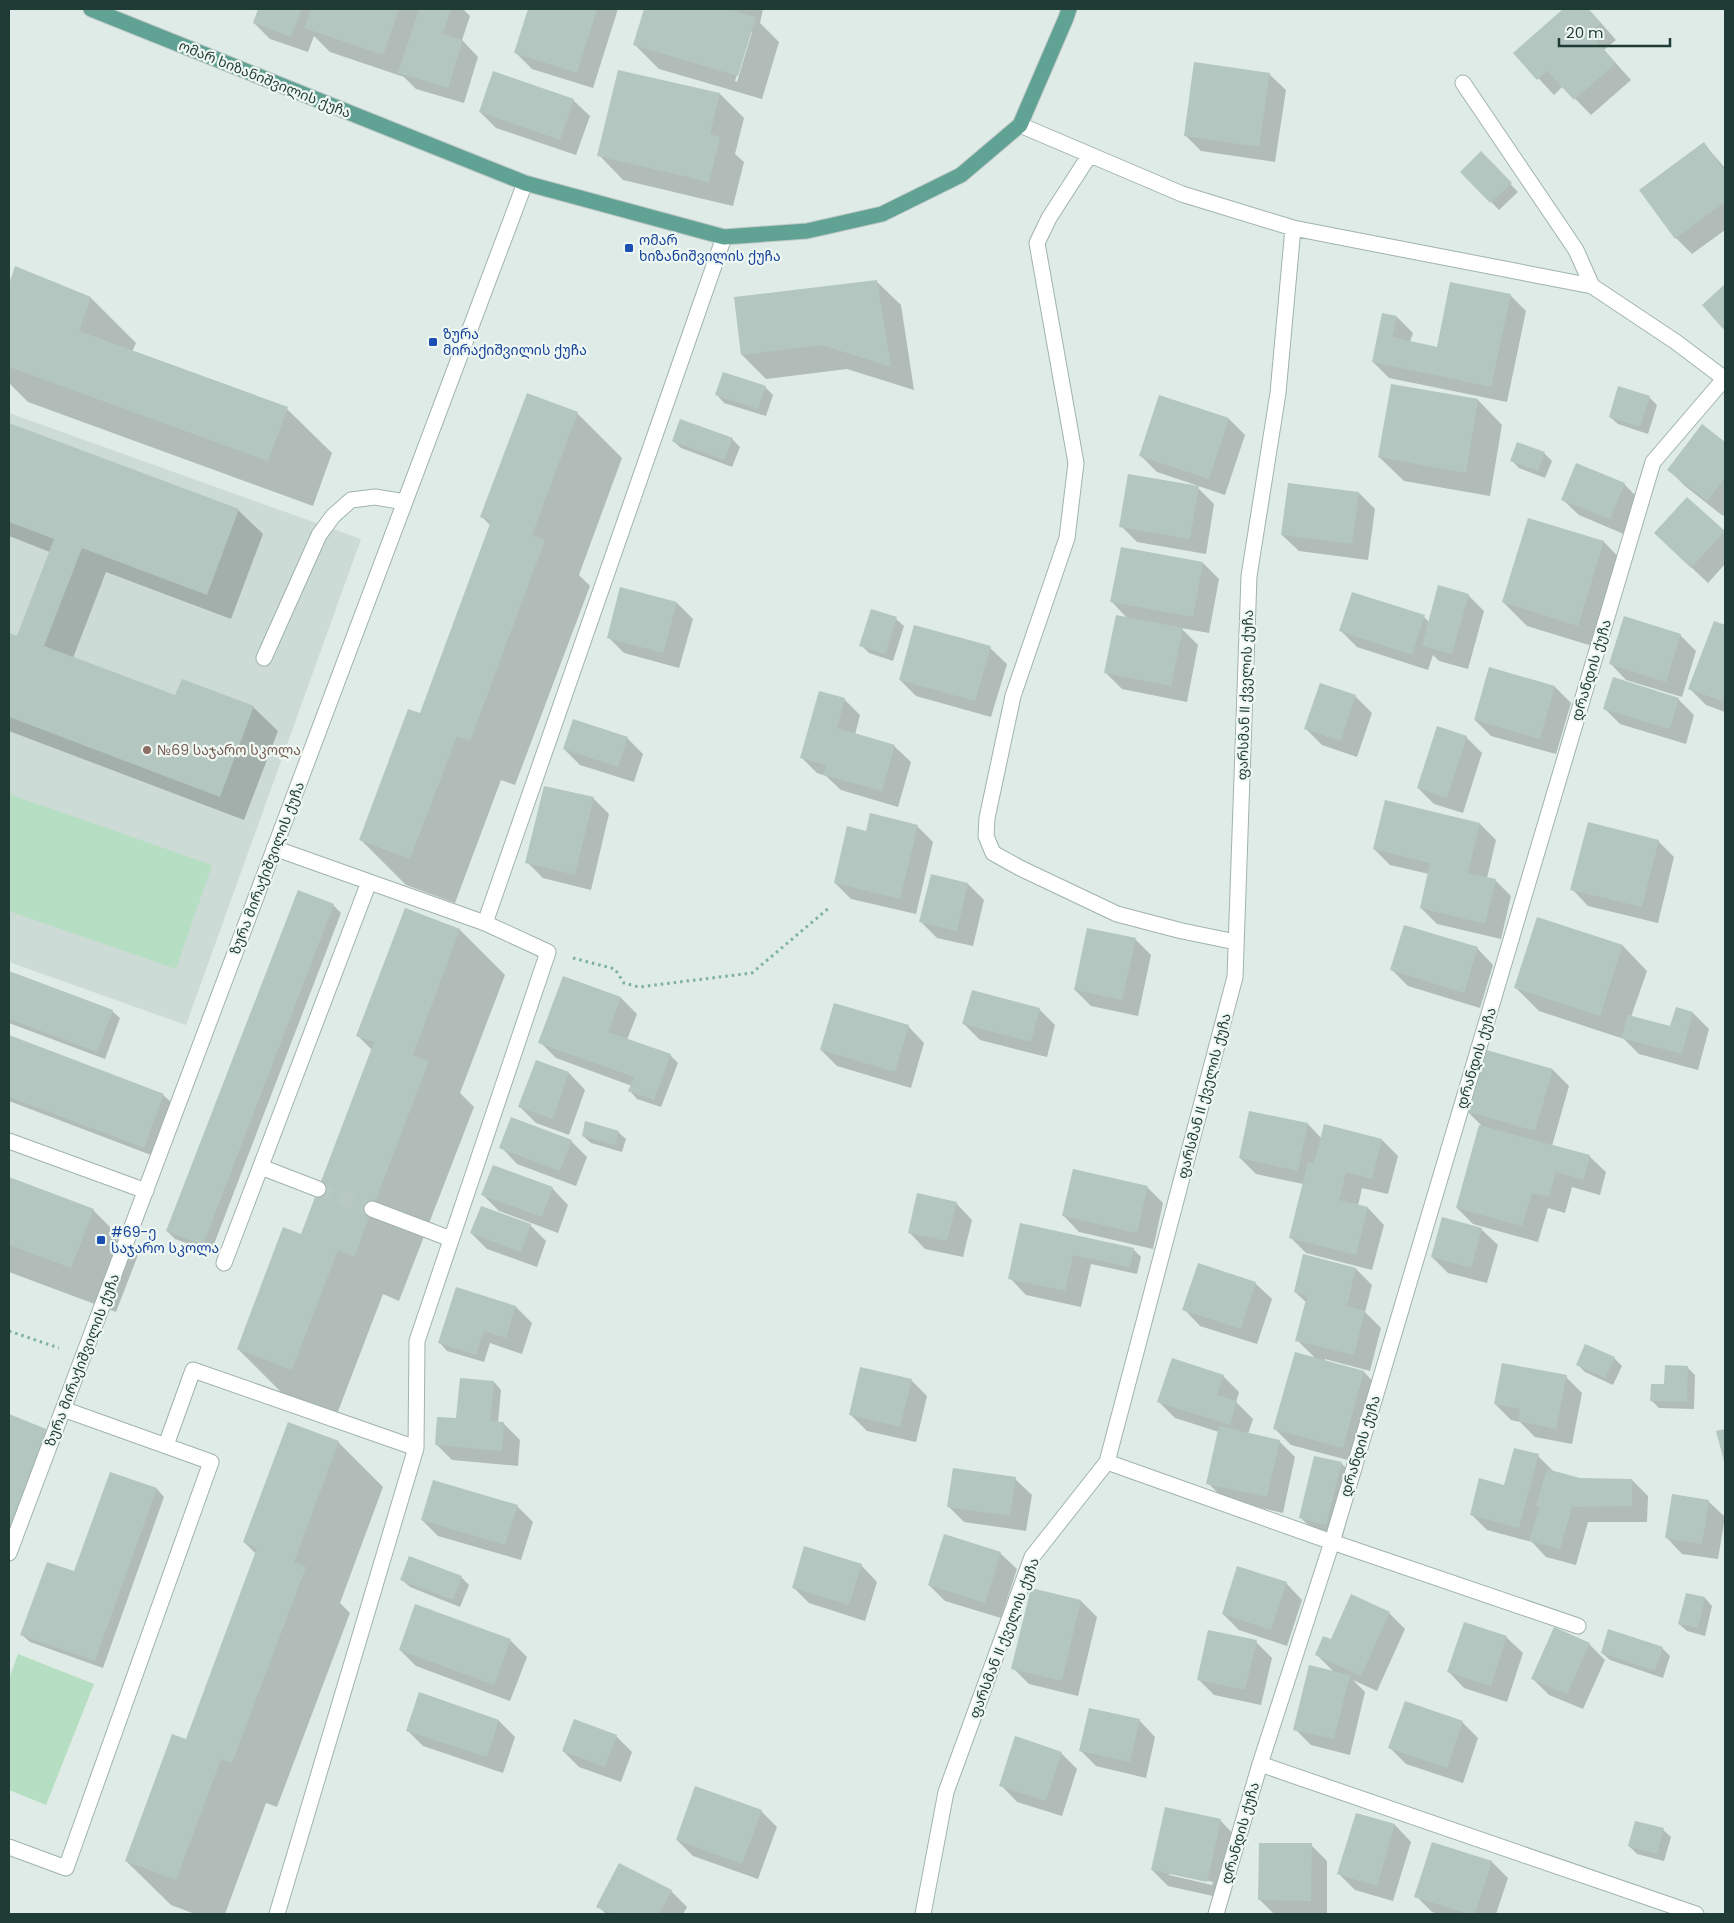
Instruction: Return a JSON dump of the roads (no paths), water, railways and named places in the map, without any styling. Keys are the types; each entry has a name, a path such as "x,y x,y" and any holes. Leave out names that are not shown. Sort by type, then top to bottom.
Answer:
{"main road":[{"name":"ომარ ხიზანიშვილის ქუჩა","path":"91,9 525,183 724,237 807,231 882,214 962,175 1020,125 1069,9"}],"street":[{"path":"1464,83 1576,250 1592,286"},
{"path":"1020,125 1182,194 1293,228 1592,286"},
{"path":"1089,156 1049,218 1037,243 1076,464 1067,538 1013,696 986,836 993,852 1117,914 1182,931 1236,942"},
{"name":"ზურა მირაქიშვილის ქუჩა","path":"9,1553 525,183"},
{"name":"ფარსმან II ქველის ქუჩა","path":"923,1914 946,1792 1032,1557 1107,1462 1235,977 1249,576 1278,393 1293,228"},
{"path":"485,924 724,237"},
{"name":"დრანდის ქუჩა","path":"1216,1914 1260,1764 1332,1542 1653,462 1725,378 1676,342 1592,286"},
{"path":"264,658 320,535 333,516 351,500 374,497 405,502"},
{"path":"274,848 485,924 548,952 417,1341 416,1448 277,1914"},
{"path":"224,1263 369,882"},
{"path":"9,1141 146,1191"},
{"path":"261,1167 318,1189"},
{"path":"372,1209 451,1239"},
{"path":"166,1445 193,1370 416,1448"},
{"path":"9,1848 66,1868 211,1462 63,1409"},
{"path":"1107,1462 1332,1542 1578,1626"},
{"path":"1260,1764 1696,1914"}],"tunnel":[{"path":"318,1189 372,1209"}],"place":[{"name":"ომარ ხიზანიშვილის ქუჩა","path":"629,248"},
{"name":"ზურა მირაქიშვილის ქუჩა","path":"433,342"},
{"name":"№69 საჯარო სკოლა","path":"147,750"},
{"name":"#69-ე საჯარო სკოლა","path":"101,1240"}]}
